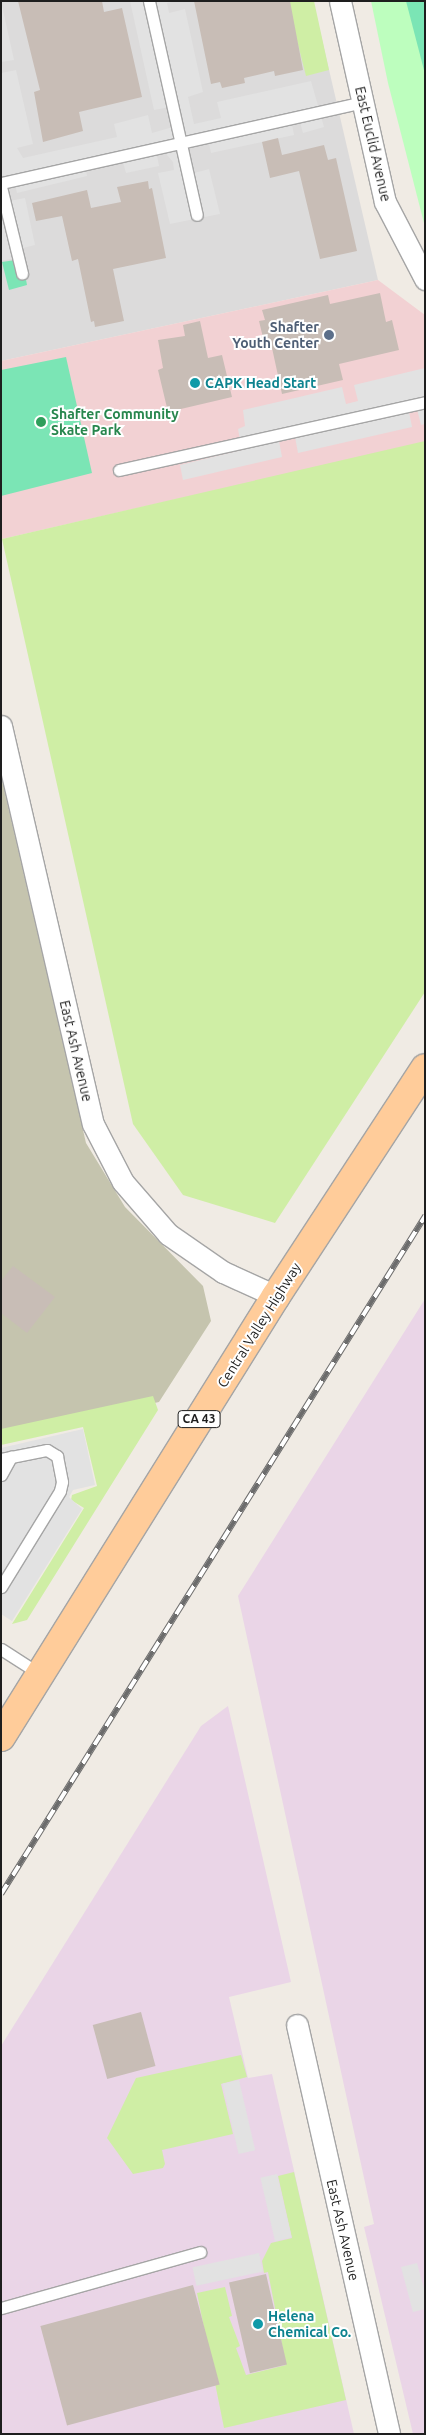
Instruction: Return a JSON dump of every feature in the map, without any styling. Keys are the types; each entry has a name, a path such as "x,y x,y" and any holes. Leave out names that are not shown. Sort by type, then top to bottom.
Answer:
{"main road":[{"name":"Central Valley Highway","path":"1,1737 276,1296 425,1068"}],"street":[{"name":"East Euclid Avenue","path":"340,1 386,202 425,279"},
{"name":"East Ash Avenue","path":"1,726 93,1124 123,1182 168,1234 223,1272 276,1296"},
{"name":"East Ash Avenue","path":"297,2025 389,2434"}],"lane":[{"path":"149,1 197,215"},
{"path":"1,183 363,102"},
{"path":"1,187 22,272"},
{"path":"120,470 425,402"},
{"path":"1,1475 6,1458 47,1450 57,1456 62,1482 60,1491 1,1587"},
{"path":"1,1649 40,1674"},
{"path":"1,2308 200,2252"}],"shaded area":[{"path":"1,1 313,1 378,280 1,361"},
{"path":"1,1 14,60 1,62"},
{"path":"130,1 176,1 167,3 169,13 185,9 203,92 188,97 194,124 221,118 217,102 311,81 324,127 303,133 299,119 291,120 294,135 211,153 208,139 196,141 189,148 194,173 209,169 220,214 170,224 158,173 174,170 173,162 162,149 156,151 159,166 126,173 121,155 85,162 87,176 17,193 14,178 5,179 9,201 25,198 35,245 19,249 21,257 1,261 1,73 16,70 33,144 17,148 23,158 117,137 114,124 148,115 152,133 173,127 170,107 154,110"},
{"path":"378,280 425,315 425,529 365,456 2,539 1,361"},
{"path":"425,368 425,424 421,425 417,409 409,412 412,427 298,453 295,437 279,441 282,457 183,480 180,465 242,450 238,429 245,426 243,410 342,387 346,404 358,401 354,385"},
{"path":"1,776 86,1143 125,1207 203,1286 211,1321 159,1402 1,1437"},
{"path":"425,1299 425,2434 413,2434 364,2227 374,2224 238,1596"},
{"path":"83,1429 95,1485 73,1490 69,1497 82,1509 12,1621 1,1614 1,1448"},
{"path":"228,1706 291,1982 229,1997 248,2078 272,2074 354,2434 1,2434 1,2046 201,1726"},
{"path":"239,2080 255,2150 239,2154 222,2084"},
{"path":"277,2174 292,2237 275,2241 260,2178"},
{"path":"259,2253 263,2272 196,2286 192,2267"},
{"path":"417,2263 425,2292 425,2309 413,2312 401,2267"}],"green space":[{"path":"287,1 314,1 329,70 306,76"},
{"path":"371,1 425,1 425,227 388,83"},
{"path":"406,1 425,1 425,74"},
{"path":"22,259 27,285 9,290 2,262"},
{"name":"Shafter Community Skate Park","path":"66,357 92,473 1,496 1,370"},
{"path":"425,441 425,992 275,1223 183,1195 133,1124 2,539"},
{"path":"153,1396 158,1410 27,1620 12,1624 84,1508 71,1500 72,1495 97,1486 83,1427 1,1445 1,1429"},
{"path":"241,2055 247,2077 221,2084 233,2134 162,2150 165,2164 163,2168 133,2174 107,2138 136,2078"},
{"path":"294,2172 346,2400 224,2428 197,2293 225,2287 232,2316 229,2317 240,2346 236,2348 246,2375 286,2365 268,2272 264,2273 262,2261 271,2243 292,2238 278,2176"}],"building":[{"path":"18,1 102,1 104,12 122,8 142,97 79,112 83,131 43,142 34,92 40,90"},
{"path":"194,1 290,1 303,70 275,76 274,71 244,78 245,83 222,88 220,82 211,84"},
{"path":"278,138 282,155 324,145 328,160 336,158 357,251 320,259 299,171 270,178 262,142"},
{"path":"148,181 149,189 152,188 166,258 113,269 124,321 95,327 94,321 91,322 78,259 72,261 62,216 36,221 32,203 87,190 91,208 121,202 117,187"},
{"name":"Shafter Youth Center","path":"380,293 386,322 392,320 399,350 339,364 343,380 282,394 272,348 266,350 259,321 265,320 262,310 328,295 330,304"},
{"name":"CAPK Head Start","path":"200,321 208,358 222,355 232,397 168,412 158,370 163,368 158,340 185,336 183,325"},
{"path":"13,1266 55,1297 27,1333 1,1313 1,1281"},
{"path":"141,2012 155,2066 107,2079 93,2025"},
{"name":"Helena Chemical Co.","path":"266,2274 287,2365 250,2373 229,2283"},
{"path":"193,2285 220,2384 67,2425 40,2326"}],"railway":[{"path":"1,1894 425,1216"}],"place":[{"name":"Shafter Youth Center","path":"329,335"},
{"name":"CAPK Head Start","path":"195,383"},
{"name":"Shafter Community Skate Park","path":"41,422"},
{"name":"Helena Chemical Co.","path":"258,2324"}]}
